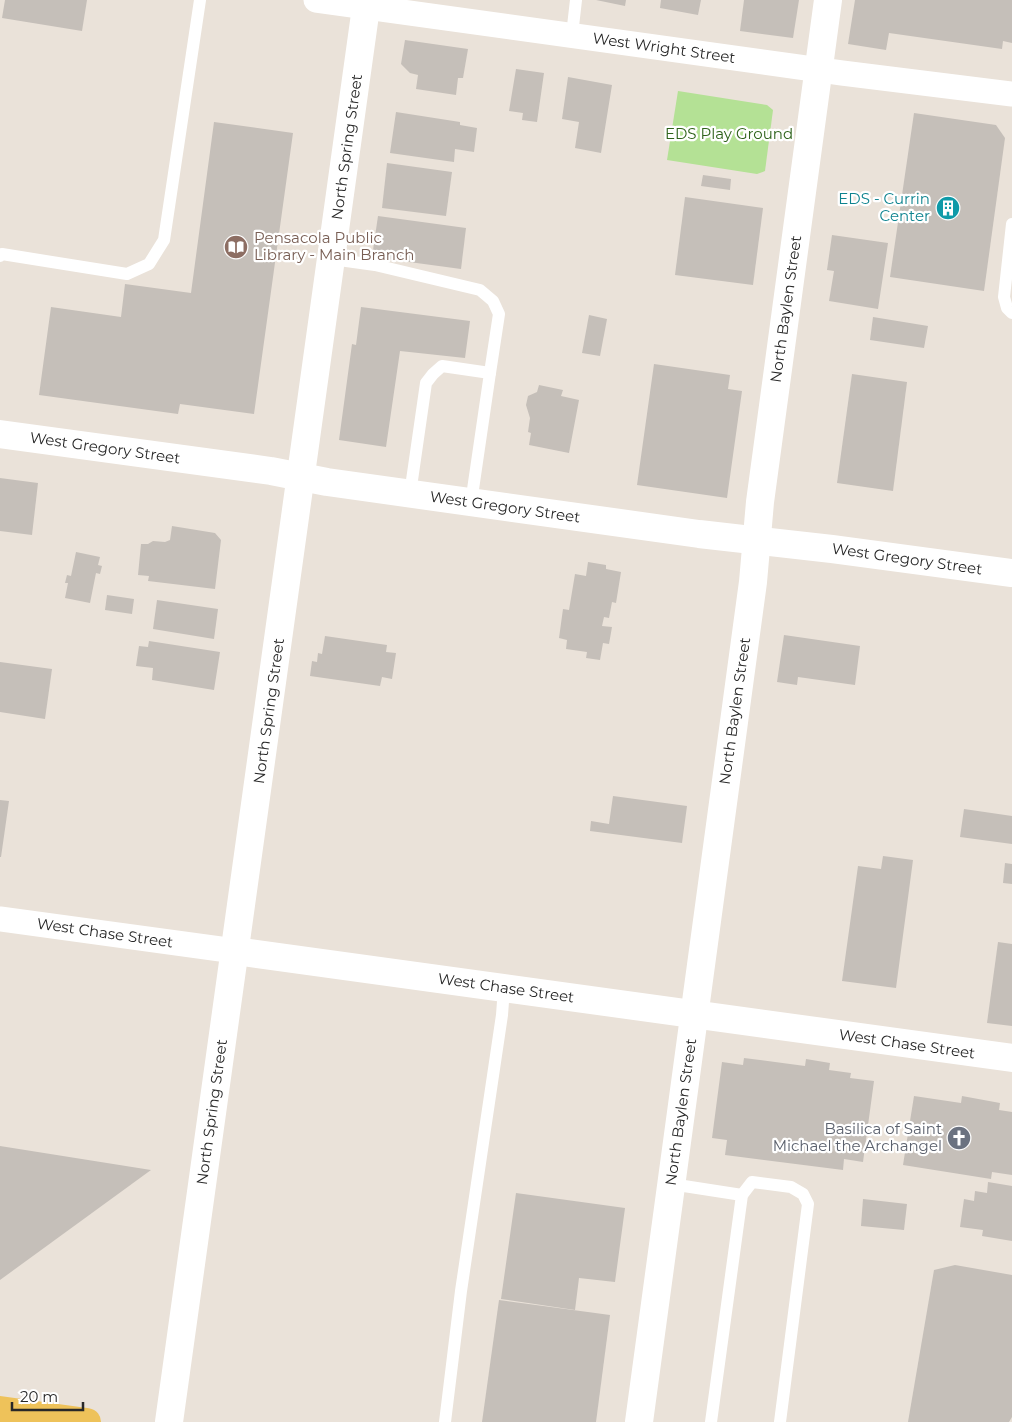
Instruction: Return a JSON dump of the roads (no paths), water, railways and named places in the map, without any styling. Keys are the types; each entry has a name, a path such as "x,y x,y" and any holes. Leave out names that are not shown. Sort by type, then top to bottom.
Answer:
{"main road":[{"path":"0,1410 87,1422"}],"street":[{"name":"West Wright Street","path":"316,0 366,4 572,35 1012,94"},
{"name":"North Baylen Street","path":"639,1422 753,582 760,502 828,0"},
{"name":"North Spring Street","path":"169,1422 302,477 366,4"},
{"name":"West Gregory Street","path":"0,434 261,470 472,503 699,534 832,549 1012,573"},
{"name":"West Chase Street","path":"0,919 1012,1058"}],"lane":[{"path":"0,256 2,254 127,274 149,264 164,240 200,0"},
{"path":"572,35 576,0"},
{"path":"1012,224 1004,297 1007,308 1012,312"},
{"path":"332,260 375,265 480,290 493,301 499,314 472,503"},
{"path":"410,494 426,383 432,374 442,366 490,373"},
{"path":"445,1422 461,1291 502,1015 504,988"},
{"path":"711,1422 742,1195 752,1182 791,1187 804,1194 808,1204 780,1422"},
{"path":"671,1184 742,1195"}],"place":[{"name":"EDS - Currin Center","path":"948,208"},
{"name":"Pensacola Public Library - Main Branch","path":"236,247"},
{"name":"Basilica of Saint Michael the Archangel","path":"959,1138"}],"park label":[{"name":"EDS Play Ground","path":"729,134"}]}
